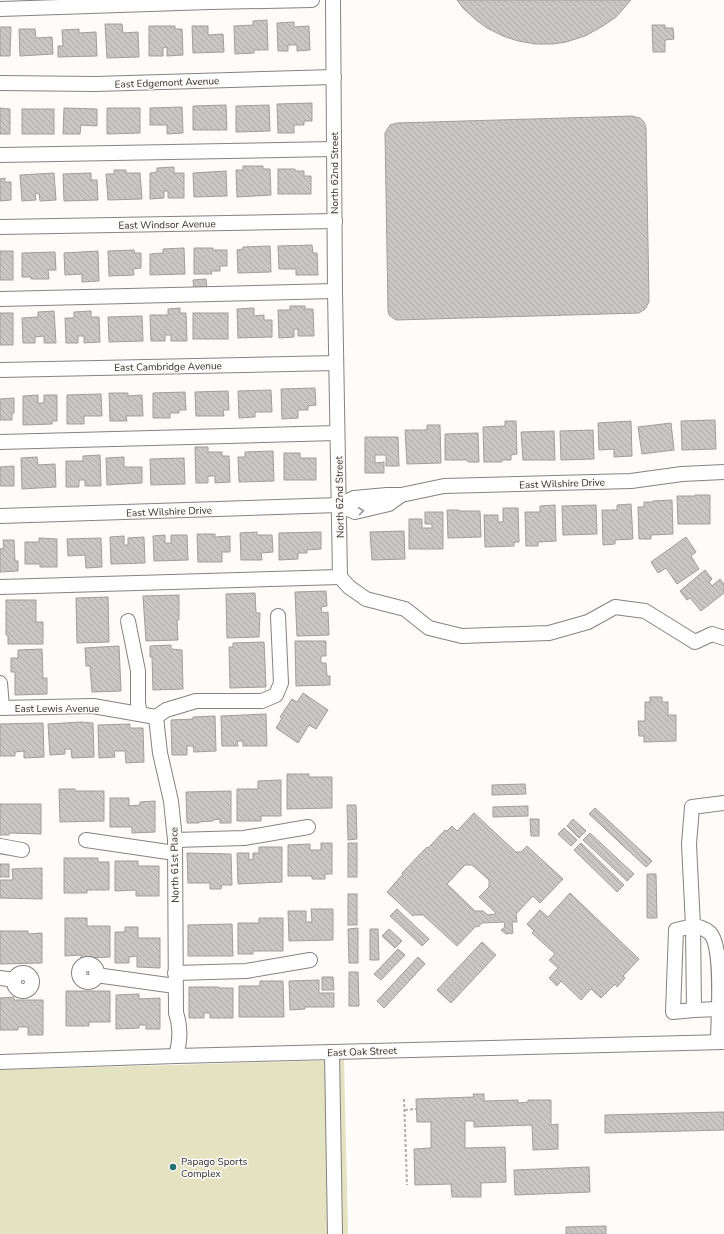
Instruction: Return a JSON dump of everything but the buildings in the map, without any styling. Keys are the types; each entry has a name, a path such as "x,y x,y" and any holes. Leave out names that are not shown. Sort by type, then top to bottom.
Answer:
{"street":[{"path":"0,8 312,0"},
{"name":"North 62nd Street","path":"333,0 337,433 339,505 345,582"},
{"name":"East Edgemont Avenue","path":"0,83 95,84 334,77"},
{"path":"0,155 334,148"},
{"name":"East Windsor Avenue","path":"0,227 335,221"},
{"path":"0,299 335,292"},
{"name":"East Cambridge Avenue","path":"0,370 336,362"},
{"path":"0,442 337,433"},
{"name":"East Wilshire Drive","path":"0,516 339,505 355,512 389,504 401,495 444,486 631,481 682,474 724,472"},
{"path":"0,587 345,582 366,599 405,609 429,628 462,636 549,633 588,622 615,607 645,610 695,642 712,634 724,638"},
{"path":"156,718 166,710 196,702 262,701 276,695 281,683 278,616"},
{"path":"128,621 138,671 138,703 140,714"},
{"path":"0,683 1,708"},
{"name":"East Lewis Avenue","path":"1,708 93,706 156,718"},
{"name":"North 61st Place","path":"156,718 160,753 171,801 175,846 175,980 176,1013 179,1022 180,1044 176,1056"},
{"path":"694,1010 690,844 692,807 724,803"},
{"path":"86,840 175,846 244,838 308,827"},
{"path":"0,846 22,850"},
{"path":"719,1009 673,1012 676,930 693,926 703,928 711,933 719,950 719,1009 721,1042"},
{"path":"96,975 175,980 246,971 310,960"},
{"path":"0,978 14,980"},
{"name":"East Oak Street","path":"0,1062 721,1042"},
{"path":"332,1052 336,1234"}],"path":[{"path":"404,1099 407,1185"},
{"path":"405,1110 416,1109"}],"shaded area":[{"name":"Papago Sports Complex","path":"344,1060 348,1234 0,1234 0,1070"}],"place":[{"name":"Papago Sports Complex","path":"173,1167"}]}
